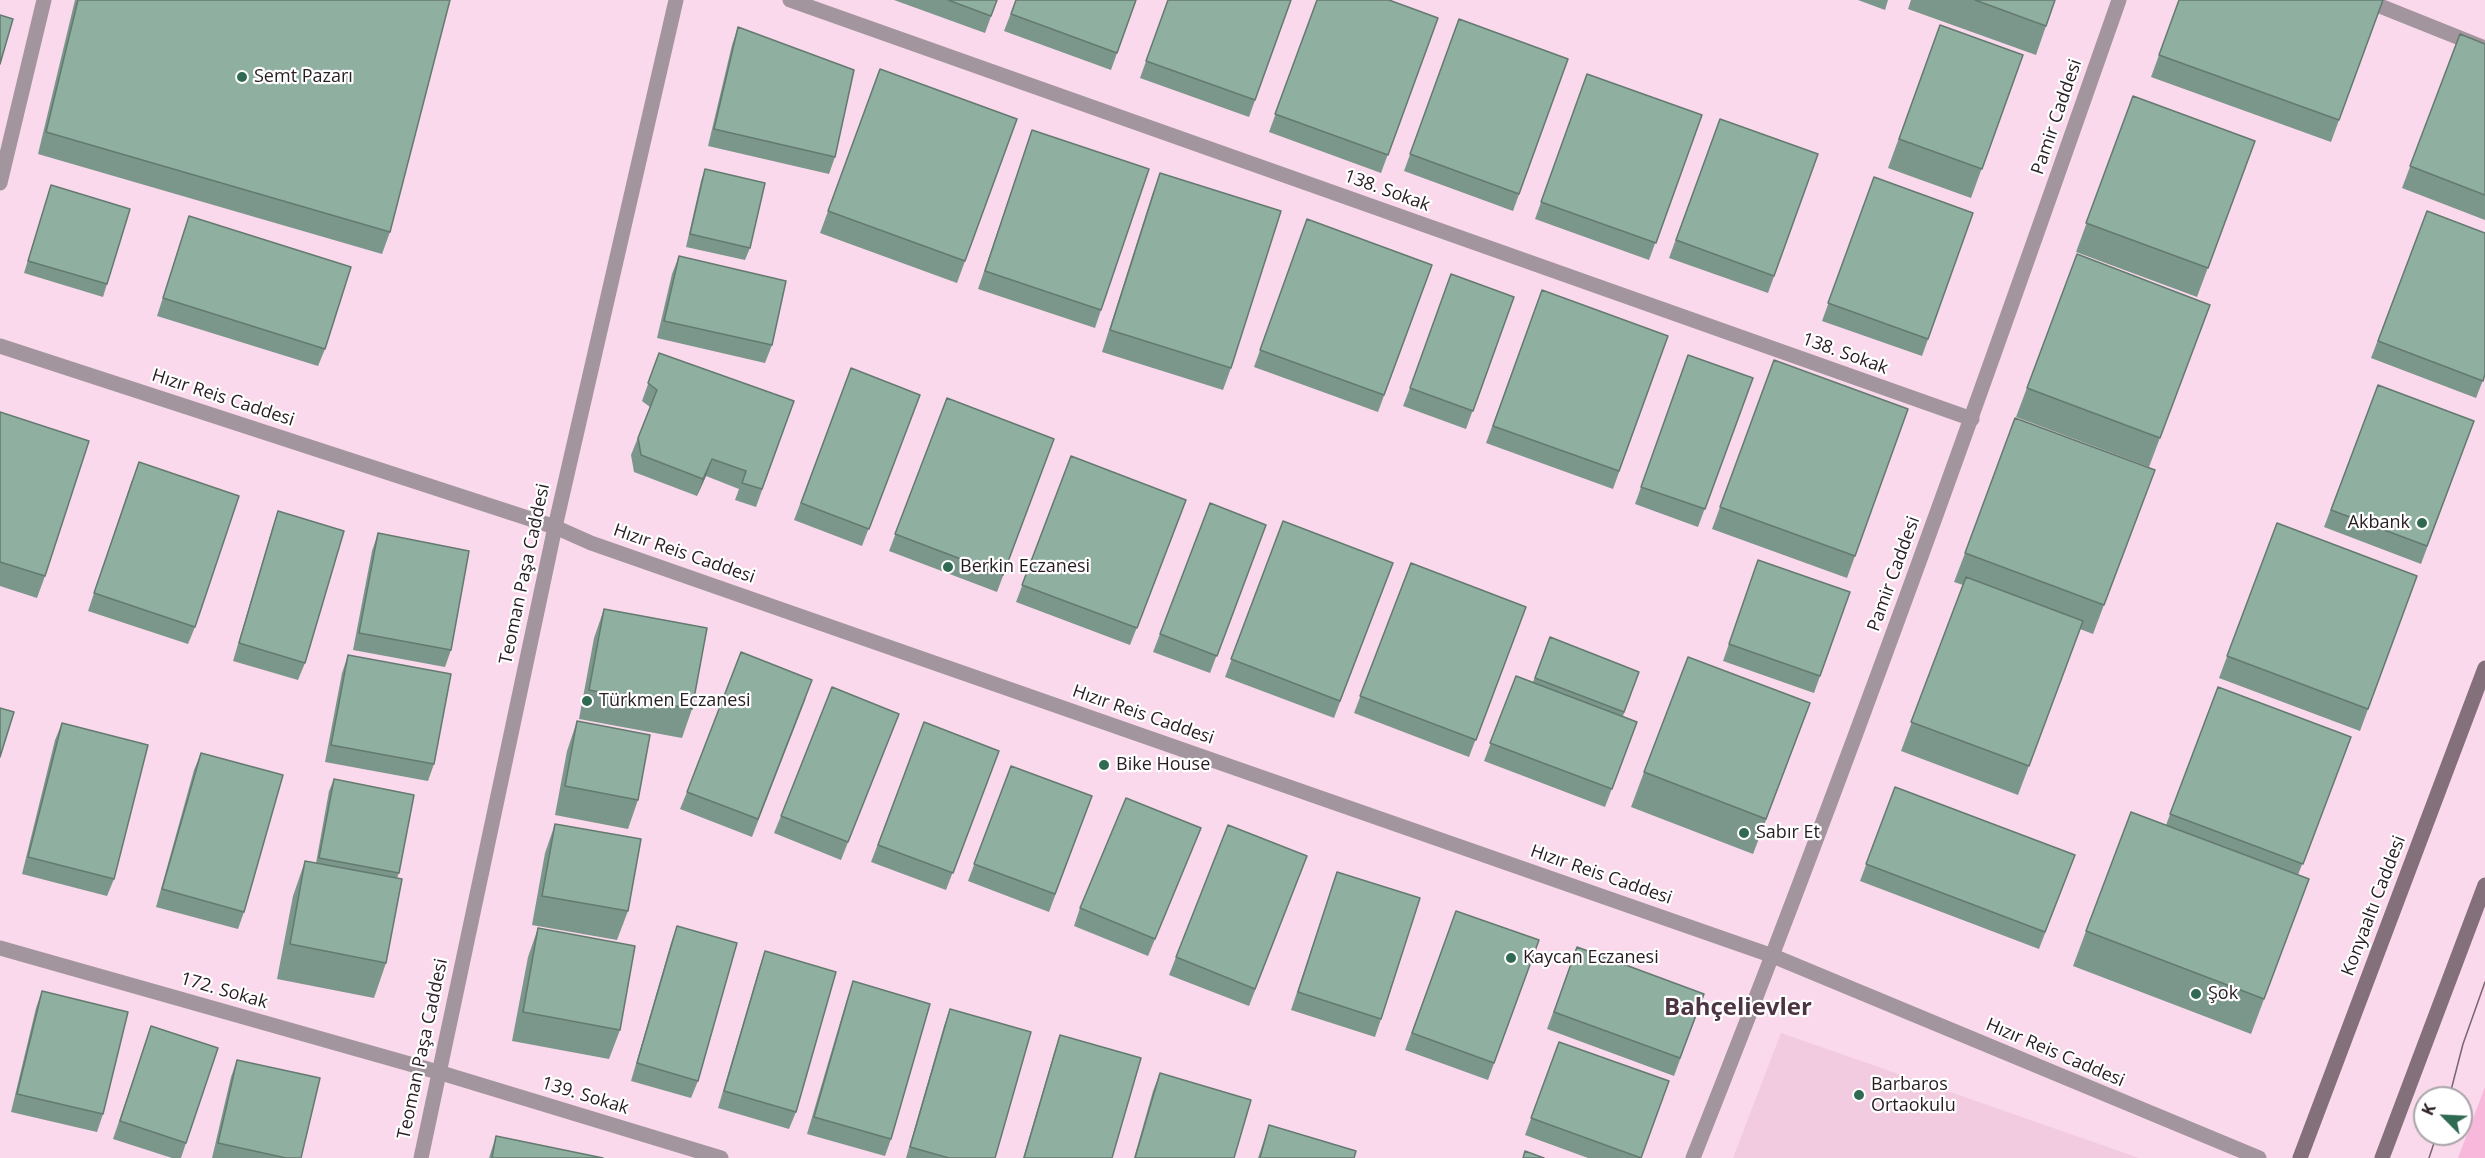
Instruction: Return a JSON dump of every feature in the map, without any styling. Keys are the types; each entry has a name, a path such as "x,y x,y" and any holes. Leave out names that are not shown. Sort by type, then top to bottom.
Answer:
{"main road":[{"name":"Konyaaltı Caddesi","path":"2300,1158 2485,668"},
{"path":"2382,1158 2485,885"}],"street":[{"path":"0,183 44,0"},
{"name":"Teoman Paşa Caddesi","path":"421,1158 555,527 676,0"},
{"name":"138. Sokak","path":"790,0 1972,419"},
{"name":"Pamir Caddesi","path":"1693,1158 1773,956 1972,419 2119,0"},
{"path":"2365,0 2485,48"},
{"name":"Hızır Reis Caddesi","path":"0,346 555,527 591,543 1773,956 2259,1158"},
{"name":"172. Sokak","path":"0,948 438,1072"},
{"name":"139. Sokak","path":"438,1072 721,1158"}],"shaded area":[{"name":"Barbaros Ortaokulu","path":"1781,1033 2139,1158 1733,1158"},
{"path":"2485,1087 2485,1158 2458,1158 2463,1146 2473,1146 2473,1119"}],"building":[{"name":"Semt Pazarı","path":"78,0 450,0 390,232 46,132"},
{"path":"948,0 997,0 991,16"},
{"path":"1016,0 1136,0 1117,53 1011,14"},
{"path":"1168,0 1291,0 1255,100 1146,61"},
{"path":"1317,0 1389,0 1438,18 1388,155 1275,114"},
{"path":"1975,0 2055,0 2046,26"},
{"path":"2179,0 2383,0 2339,120 2159,55"},
{"path":"0,15 13,19 0,64"},
{"path":"1459,19 1568,59 1519,194 1410,154"},
{"path":"1940,25 2023,55 1982,169 1899,139"},
{"path":"738,27 854,70 835,157 714,129"},
{"path":"2460,34 2485,44 2485,195 2410,166"},
{"path":"880,69 1017,119 965,261 828,211"},
{"path":"1587,74 1702,115 1656,243 1541,202"},
{"path":"2133,96 2255,141 2208,268 2086,223"},
{"path":"1720,119 1818,154 1774,276 1676,240"},
{"path":"1032,130 1149,169 1101,310 985,271"},
{"path":"705,169 765,183 750,248 690,234"},
{"path":"1160,173 1281,211 1231,368 1110,330"},
{"path":"1874,177 1973,213 1928,339 1828,303"},
{"path":"51,185 130,209 107,284 28,261"},
{"path":"2427,211 2485,233 2485,374 2483,381 2378,341"},
{"path":"189,216 351,267 325,349 163,298"},
{"path":"1307,219 1432,265 1384,395 1260,350"},
{"path":"2077,254 2210,305 2160,438 2027,388"},
{"path":"679,256 786,281 772,345 664,321"},
{"path":"1451,274 1514,297 1473,411 1410,388"},
{"path":"1542,290 1668,336 1619,471 1493,426"},
{"path":"659,353 794,401 762,489 742,483 746,471 712,459 703,479 641,455 638,438 657,390 648,383"},
{"path":"1688,355 1753,378 1705,509 1641,487"},
{"path":"1774,360 1908,409 1855,556 1720,507"},
{"path":"851,368 920,395 869,529 801,503"},
{"path":"2378,385 2474,421 2427,546 2331,510"},
{"path":"947,398 1054,439 1003,575 895,534"},
{"path":"0,412 89,441 45,576 0,562"},
{"path":"2015,418 2155,470 2104,605 1965,553"},
{"path":"1071,456 1186,500 1137,628 1022,585"},
{"path":"139,462 239,496 195,627 94,593"},
{"path":"1210,503 1266,525 1217,656 1160,634"},
{"path":"278,511 344,531 305,663 239,643"},
{"path":"1283,521 1393,563 1340,701 1231,659"},
{"path":"2277,523 2417,576 2368,709 2227,656"},
{"path":"378,533 469,551 451,650 359,633"},
{"path":"1758,560 1850,592 1820,676 1729,644"},
{"path":"1411,563 1526,607 1476,740 1360,696"},
{"path":"1966,577 2083,621 2029,766 1911,722"},
{"path":"604,609 707,628 692,709 589,690"},
{"path":"1550,637 1639,672 1624,712 1535,678"},
{"path":"741,652 812,680 758,819 687,792"},
{"path":"348,655 451,674 434,764 331,745"},
{"path":"1688,657 1810,703 1766,819 1644,772"},
{"path":"1516,676 1637,722 1612,789 1490,743"},
{"path":"832,687 899,714 848,842 781,816"},
{"path":"2218,687 2351,737 2303,864 2170,814"},
{"path":"0,708 14,712 0,757"},
{"path":"577,721 650,735 638,800 565,786"},
{"path":"924,722 999,751 953,873 878,845"},
{"path":"62,723 148,745 114,879 28,857"},
{"path":"201,753 283,775 244,912 162,889"},
{"path":"1011,766 1092,796 1055,894 974,864"},
{"path":"334,779 414,795 399,873 319,858"},
{"path":"1895,787 2075,855 2045,932 1866,864"},
{"path":"1126,798 1201,828 1155,939 1080,908"},
{"path":"2131,812 2309,879 2264,999 2086,931"},
{"path":"555,824 641,839 628,911 542,896"},
{"path":"1228,825 1307,856 1255,989 1176,957"},
{"path":"305,861 402,879 386,963 290,944"},
{"path":"1337,872 1420,898 1381,1019 1298,992"},
{"path":"1456,911 1539,940 1494,1063 1412,1033"},
{"path":"677,926 737,943 698,1081 637,1063"},
{"path":"538,928 635,946 620,1030 523,1012"},
{"path":"1577,947 1704,994 1680,1058 1554,1012"},
{"path":"765,951 836,972 796,1112 724,1091"},
{"path":"853,981 930,1004 891,1139 814,1117"},
{"path":"42,991 128,1012 103,1114 17,1094"},
{"path":"950,1009 1031,1032 995,1158 949,1158 910,1147"},
{"path":"151,1026 218,1048 186,1143 120,1121"},
{"path":"1060,1035 1141,1058 1112,1158 1024,1158"},
{"path":"1559,1042 1669,1081 1641,1158 1531,1118"},
{"path":"237,1060 320,1078 301,1158 286,1158 218,1143"},
{"path":"1160,1073 1251,1100 1234,1158 1135,1158"},
{"path":"1269,1125 1356,1151 1354,1158 1260,1158"},
{"path":"496,1136 603,1158 492,1158"},
{"path":"1525,1151 1544,1158 1523,1158"}],"tram line":[{"path":"2452,1086 2463,1044 2485,982"},
{"path":"2429,1158 2433,1146"}],"place":[{"name":"Semt Pazarı","path":"242,77"},
{"name":"Akbank","path":"2422,523"},
{"name":"Berkin Eczanesi","path":"948,567"},
{"name":"Türkmen Eczanesi","path":"587,701"},
{"name":"Bike House","path":"1104,765"},
{"name":"Sabır Et","path":"1744,833"},
{"name":"Kaycan Eczanesi","path":"1511,958"},
{"name":"Şok","path":"2196,994"},
{"name":"Barbaros Ortaokulu","path":"1859,1095"}],"district":[{"name":"Bahçelievler","path":"1738,1008"}]}
